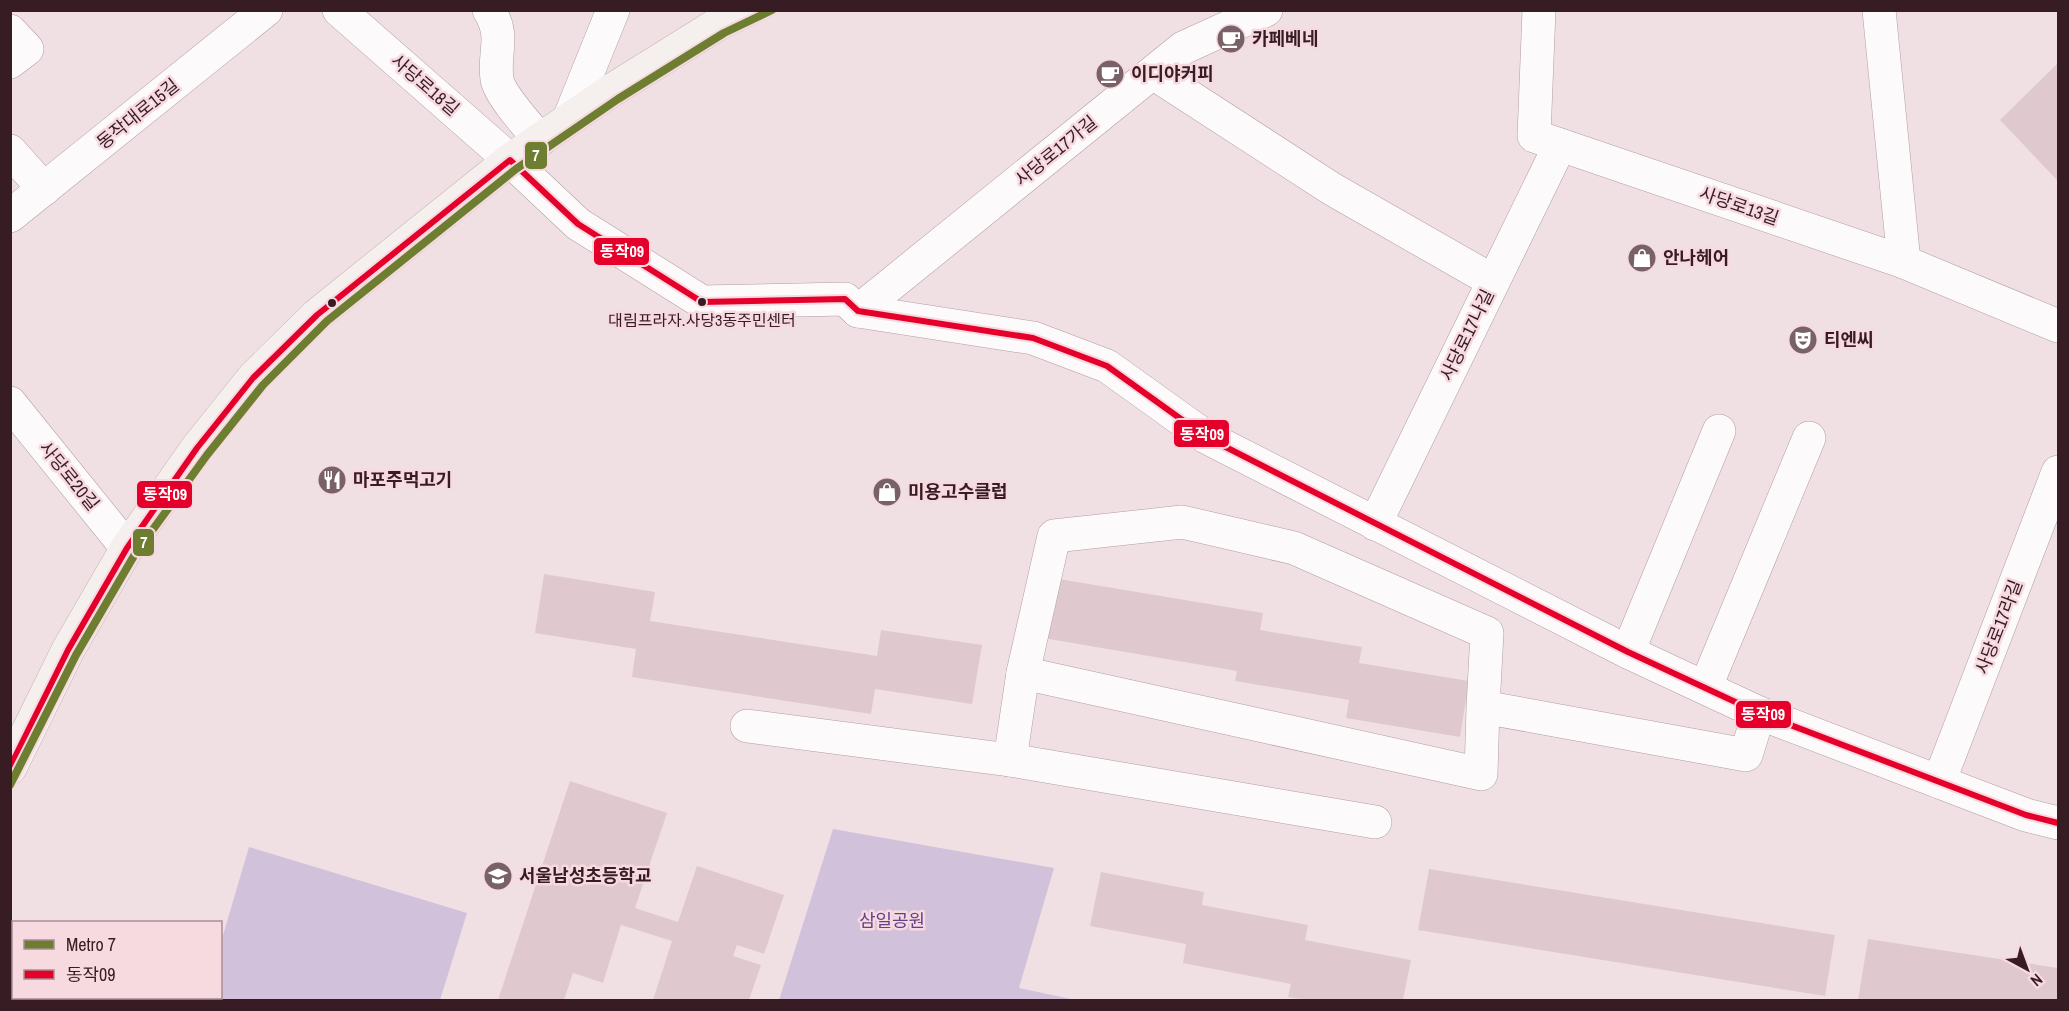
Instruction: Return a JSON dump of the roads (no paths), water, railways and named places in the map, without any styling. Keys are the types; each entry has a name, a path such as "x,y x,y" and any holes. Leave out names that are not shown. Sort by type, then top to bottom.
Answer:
{"main road":[{"path":"10,768 68,650 127,548 197,448 253,378 317,315 510,160 612,90 718,24 747,10"}],"street":[{"name":"동작대로15길","path":"10,216 266,10"},
{"name":"사당로18길","path":"339,10 510,160 578,224 702,302 845,299 858,311 1033,338 1107,366 1206,437 1628,652 1706,686 1759,713 2026,815 2058,823"},
{"path":"489,10 498,24 497,80 508,100 540,140"},
{"path":"569,119 613,10"},
{"name":"사당로17가길","path":"858,311 1183,48 1266,10"},
{"name":"사당로13길","path":"1539,10 1534,136 1904,262 2058,327"},
{"path":"1879,10 1904,262"},
{"path":"10,32 27,50 10,62"},
{"path":"1153,73 1332,189 1493,281"},
{"name":"사당로17나길","path":"1375,525 1560,145"},
{"path":"10,151 44,189"},
{"name":"사당로20길","path":"10,403 127,548"},
{"path":"1628,652 1719,431"},
{"path":"1706,686 1809,438"},
{"name":"사당로17라길","path":"1939,782 2058,472"},
{"path":"1010,760 1023,673 1054,536 1182,522 1294,548 1486,633 1481,774 1023,673"},
{"path":"1483,707 1746,755 1759,713"},
{"path":"747,726 1010,760 1375,822"}],"metro line":[{"name":"7","path":"10,785 76,655 135,554 207,455 263,385 327,321 516,169 618,99 724,33 772,10"}],"place":[{"name":"카페베네","path":"1231,39"},
{"name":"이디야커피","path":"1110,74"},
{"name":"안나헤어","path":"1642,258"},
{"name":"대림프라자.사당3동주민센터","path":"702,302"},
{"name":"티엔씨","path":"1803,340"},
{"name":"마포주먹고기","path":"332,480"},
{"name":"미용고수클럽","path":"887,492"},
{"name":"서울남성초등학교","path":"498,876"}],"park label":[{"name":"삼일공원","path":"892,921"}]}
